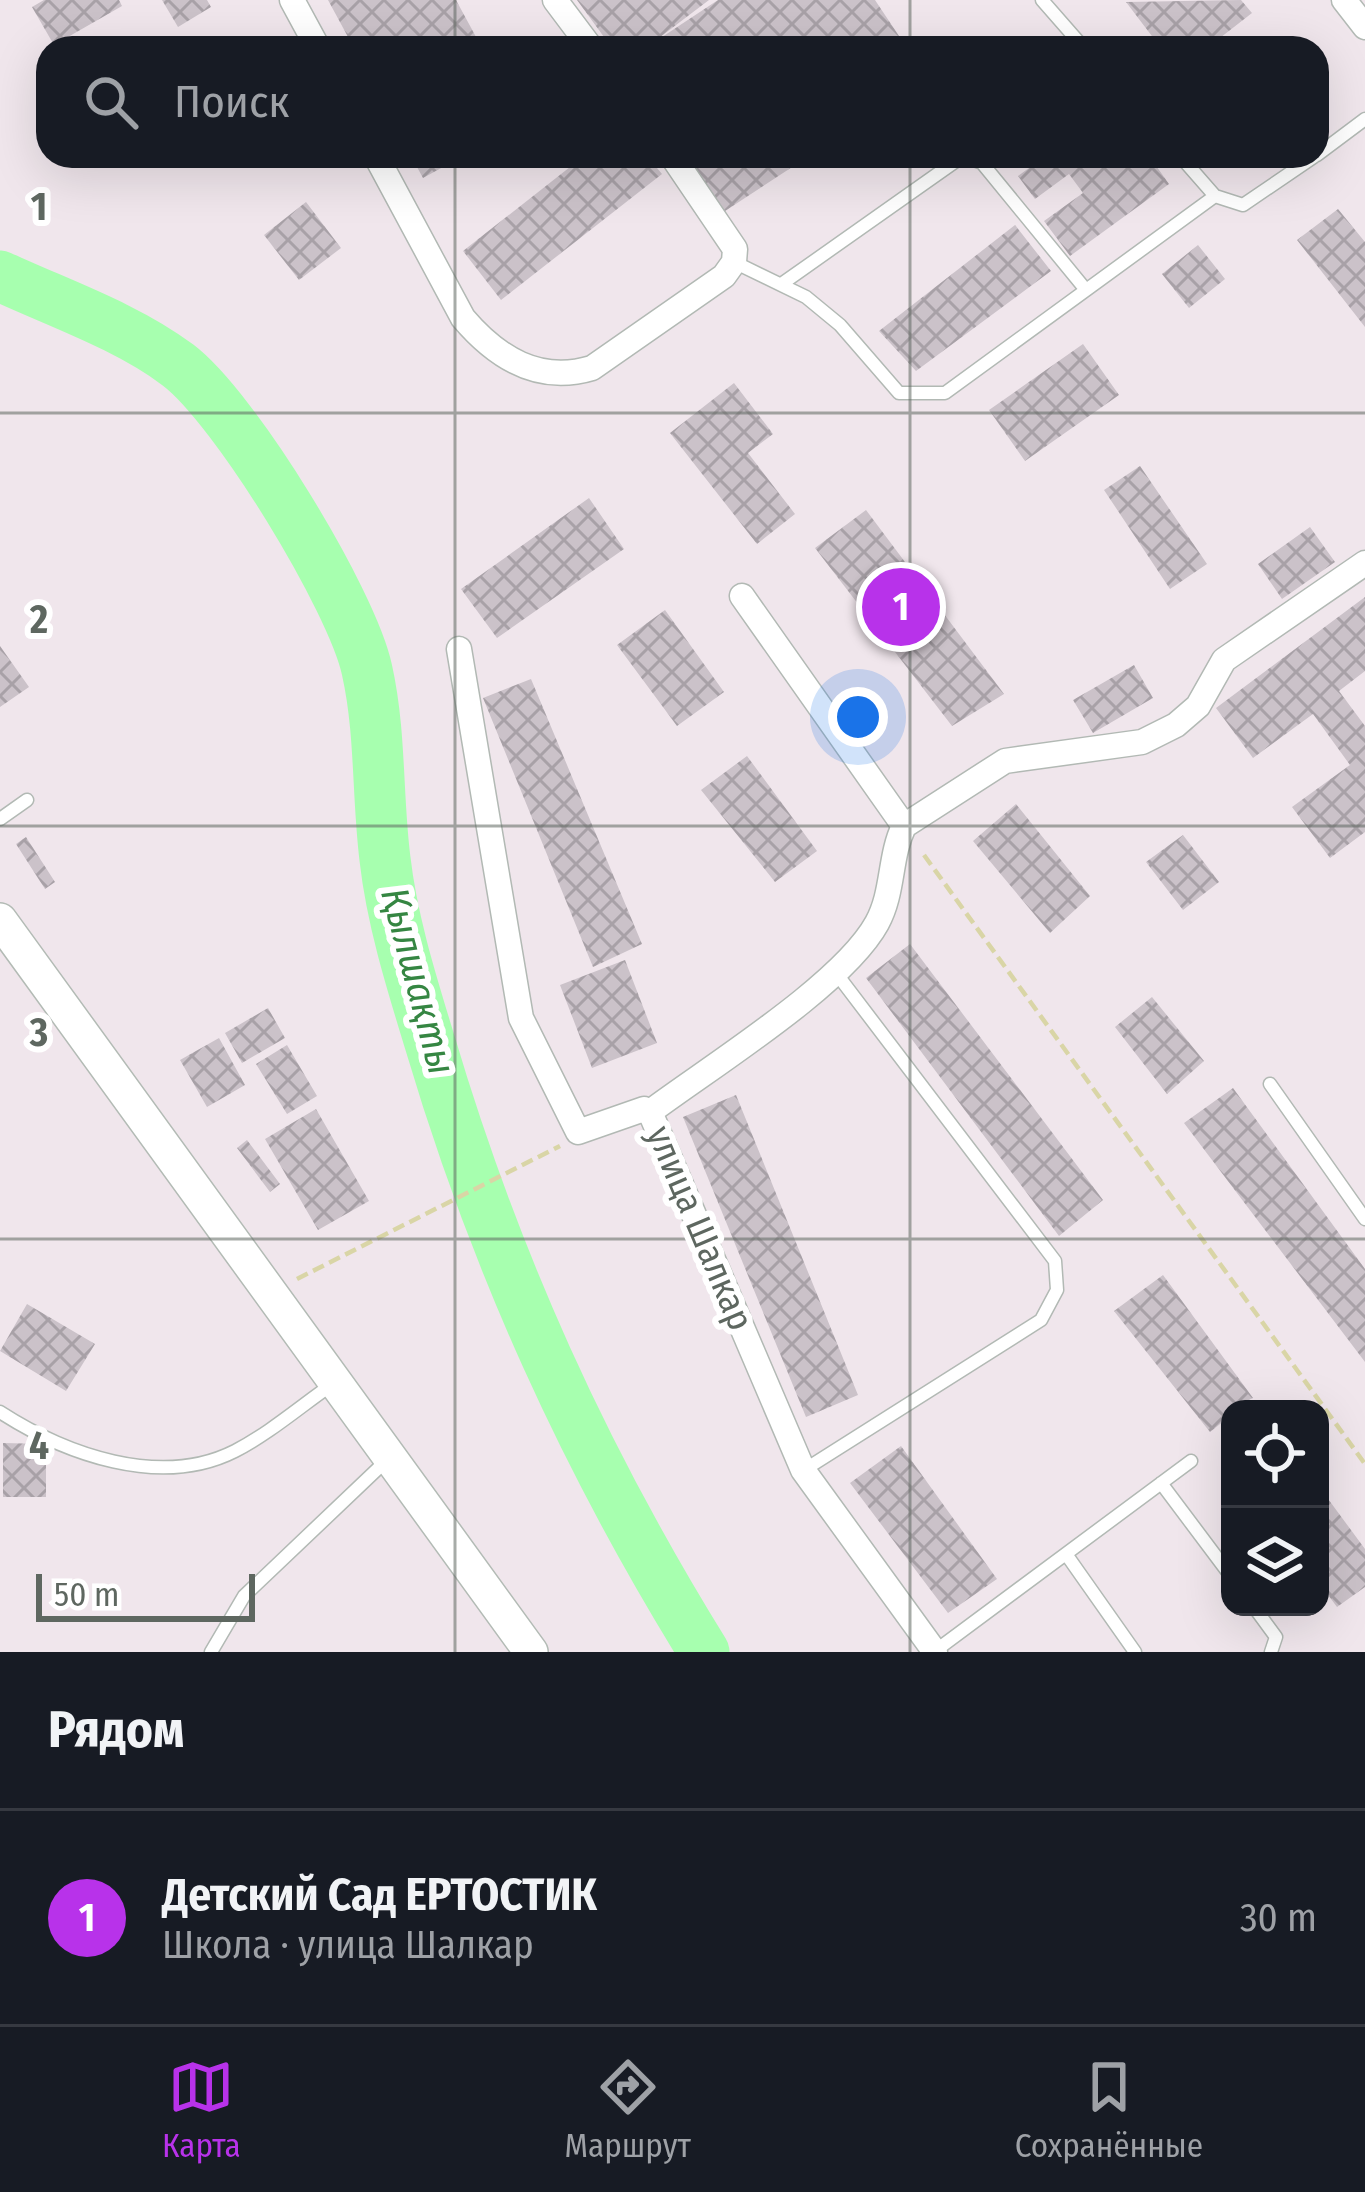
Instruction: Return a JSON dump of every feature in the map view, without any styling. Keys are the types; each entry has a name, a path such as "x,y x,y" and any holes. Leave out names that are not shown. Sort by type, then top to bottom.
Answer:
{"street":[{"path":"292,0 312,36"},
{"path":"555,0 582,36"},
{"path":"1344,0 1365,27"},
{"path":"382,168 463,318 482,340 542,374 568,375 592,368 724,276 734,262 735,249 680,168"},
{"path":"650,1112 836,972 880,917 904,826 1005,761 1142,742 1176,725 1198,706 1224,660 1365,563"},
{"path":"742,596 904,826"},
{"name":"улица Шалкар","path":"458,649 521,1018 578,1132 650,1112 803,1470 935,1652"},
{"path":"0,920 531,1652"}],"lane":[{"path":"1042,0 1074,36"},
{"path":"1329,145 1365,118"},
{"path":"783,283 946,168"},
{"path":"986,168 1086,290"},
{"path":"1190,168 1215,196 1234,205 1254,202 1299,168"},
{"path":"734,262 783,283 840,326 887,386 929,397 945,393 1215,196"},
{"path":"0,819 27,800"},
{"path":"803,1470 1041,1320 1058,1290 1054,1261 836,972"},
{"path":"1270,1084 1365,1219"},
{"path":"0,1412 70,1449 107,1460 172,1466 237,1450 335,1382"},
{"path":"211,1652 244,1596 390,1458"},
{"path":"935,1652 1191,1461"},
{"path":"1162,1483 1221,1563"},
{"path":"1066,1554 1135,1652"},
{"path":"1261,1616 1276,1637 1271,1652"}],"path":[{"path":"904,826 1365,1464"},
{"path":"271,1293 446,1200 559,1147"}],"building":[{"path":"44,0 119,0 122,6 70,36 49,36 32,7"},
{"path":"162,0 207,0 211,7 178,27"},
{"path":"328,0 456,0 476,36 348,36"},
{"path":"577,0 709,0 662,36 603,36"},
{"path":"718,0 875,0 899,36 664,36"},
{"path":"1241,0 1252,13 1222,36 1152,36 1126,2"},
{"path":"418,168 441,168 423,178"},
{"path":"569,168 657,168 662,174 501,300 463,251"},
{"path":"692,168 791,168 722,213"},
{"path":"1029,168 1158,168 1169,184 1070,256 1044,221 1083,193 1069,174 1035,199 1018,176"},
{"path":"306,202 341,248 299,280 264,235"},
{"path":"1338,209 1365,242 1365,327 1297,240"},
{"path":"1015,225 1051,271 916,371 879,331"},
{"path":"1198,245 1225,279 1189,308 1162,274"},
{"path":"1083,344 1119,395 1025,461 989,410"},
{"path":"734,383 773,434 748,453 795,514 757,544 670,433"},
{"path":"1140,466 1207,564 1170,589 1104,490"},
{"path":"589,498 624,549 497,638 461,589"},
{"path":"866,510 1004,694 952,726 815,548"},
{"path":"1310,527 1335,562 1282,599 1258,564"},
{"path":"1365,597 1365,671 1339,691 1365,726 1365,832 1330,858 1292,807 1350,765 1313,714 1253,758 1216,708"},
{"path":"665,610 724,692 677,726 617,645"},
{"path":"0,646 29,687 0,707"},
{"path":"1134,665 1153,698 1093,733 1073,700"},
{"path":"531,679 642,944 593,967 483,698"},
{"path":"747,756 817,851 775,882 701,790"},
{"path":"1016,804 1090,896 1050,933 973,841"},
{"path":"1183,835 1219,882 1183,910 1146,862"},
{"path":"26,837 55,882 45,889 16,844"},
{"path":"910,944 1103,1200 1059,1236 866,978"},
{"path":"625,960 657,1043 592,1068 560,985"},
{"path":"1152,997 1204,1061 1167,1094 1115,1027"},
{"path":"268,1008 285,1038 242,1063 225,1033"},
{"path":"219,1038 245,1085 207,1107 180,1060"},
{"path":"287,1045 317,1096 287,1114 256,1064"},
{"path":"1233,1088 1365,1269 1365,1362 1184,1123"},
{"path":"736,1095 858,1395 806,1417 683,1117"},
{"path":"316,1109 369,1201 318,1230 265,1139"},
{"path":"247,1140 280,1184 270,1192 237,1148"},
{"path":"1163,1275 1253,1398 1221,1400 1221,1423 1210,1432 1114,1311"},
{"path":"27,1304 95,1344 66,1391 0,1351"},
{"path":"3,1443 46,1444 46,1497 3,1497"},
{"path":"901,1446 997,1579 948,1613 850,1483"},
{"path":"1329,1500 1365,1549 1365,1587 1337,1607 1329,1596"}],"waterway":[{"name":"Қылшақты","path":"0,276 136,338 178,365 202,388 259,462 316,554 367,670 385,859 398,929 483,1203 582,1432 704,1652"}],"place":[{"name":"Детский Сад ЕРТОСТИК","path":"901,607"}]}
